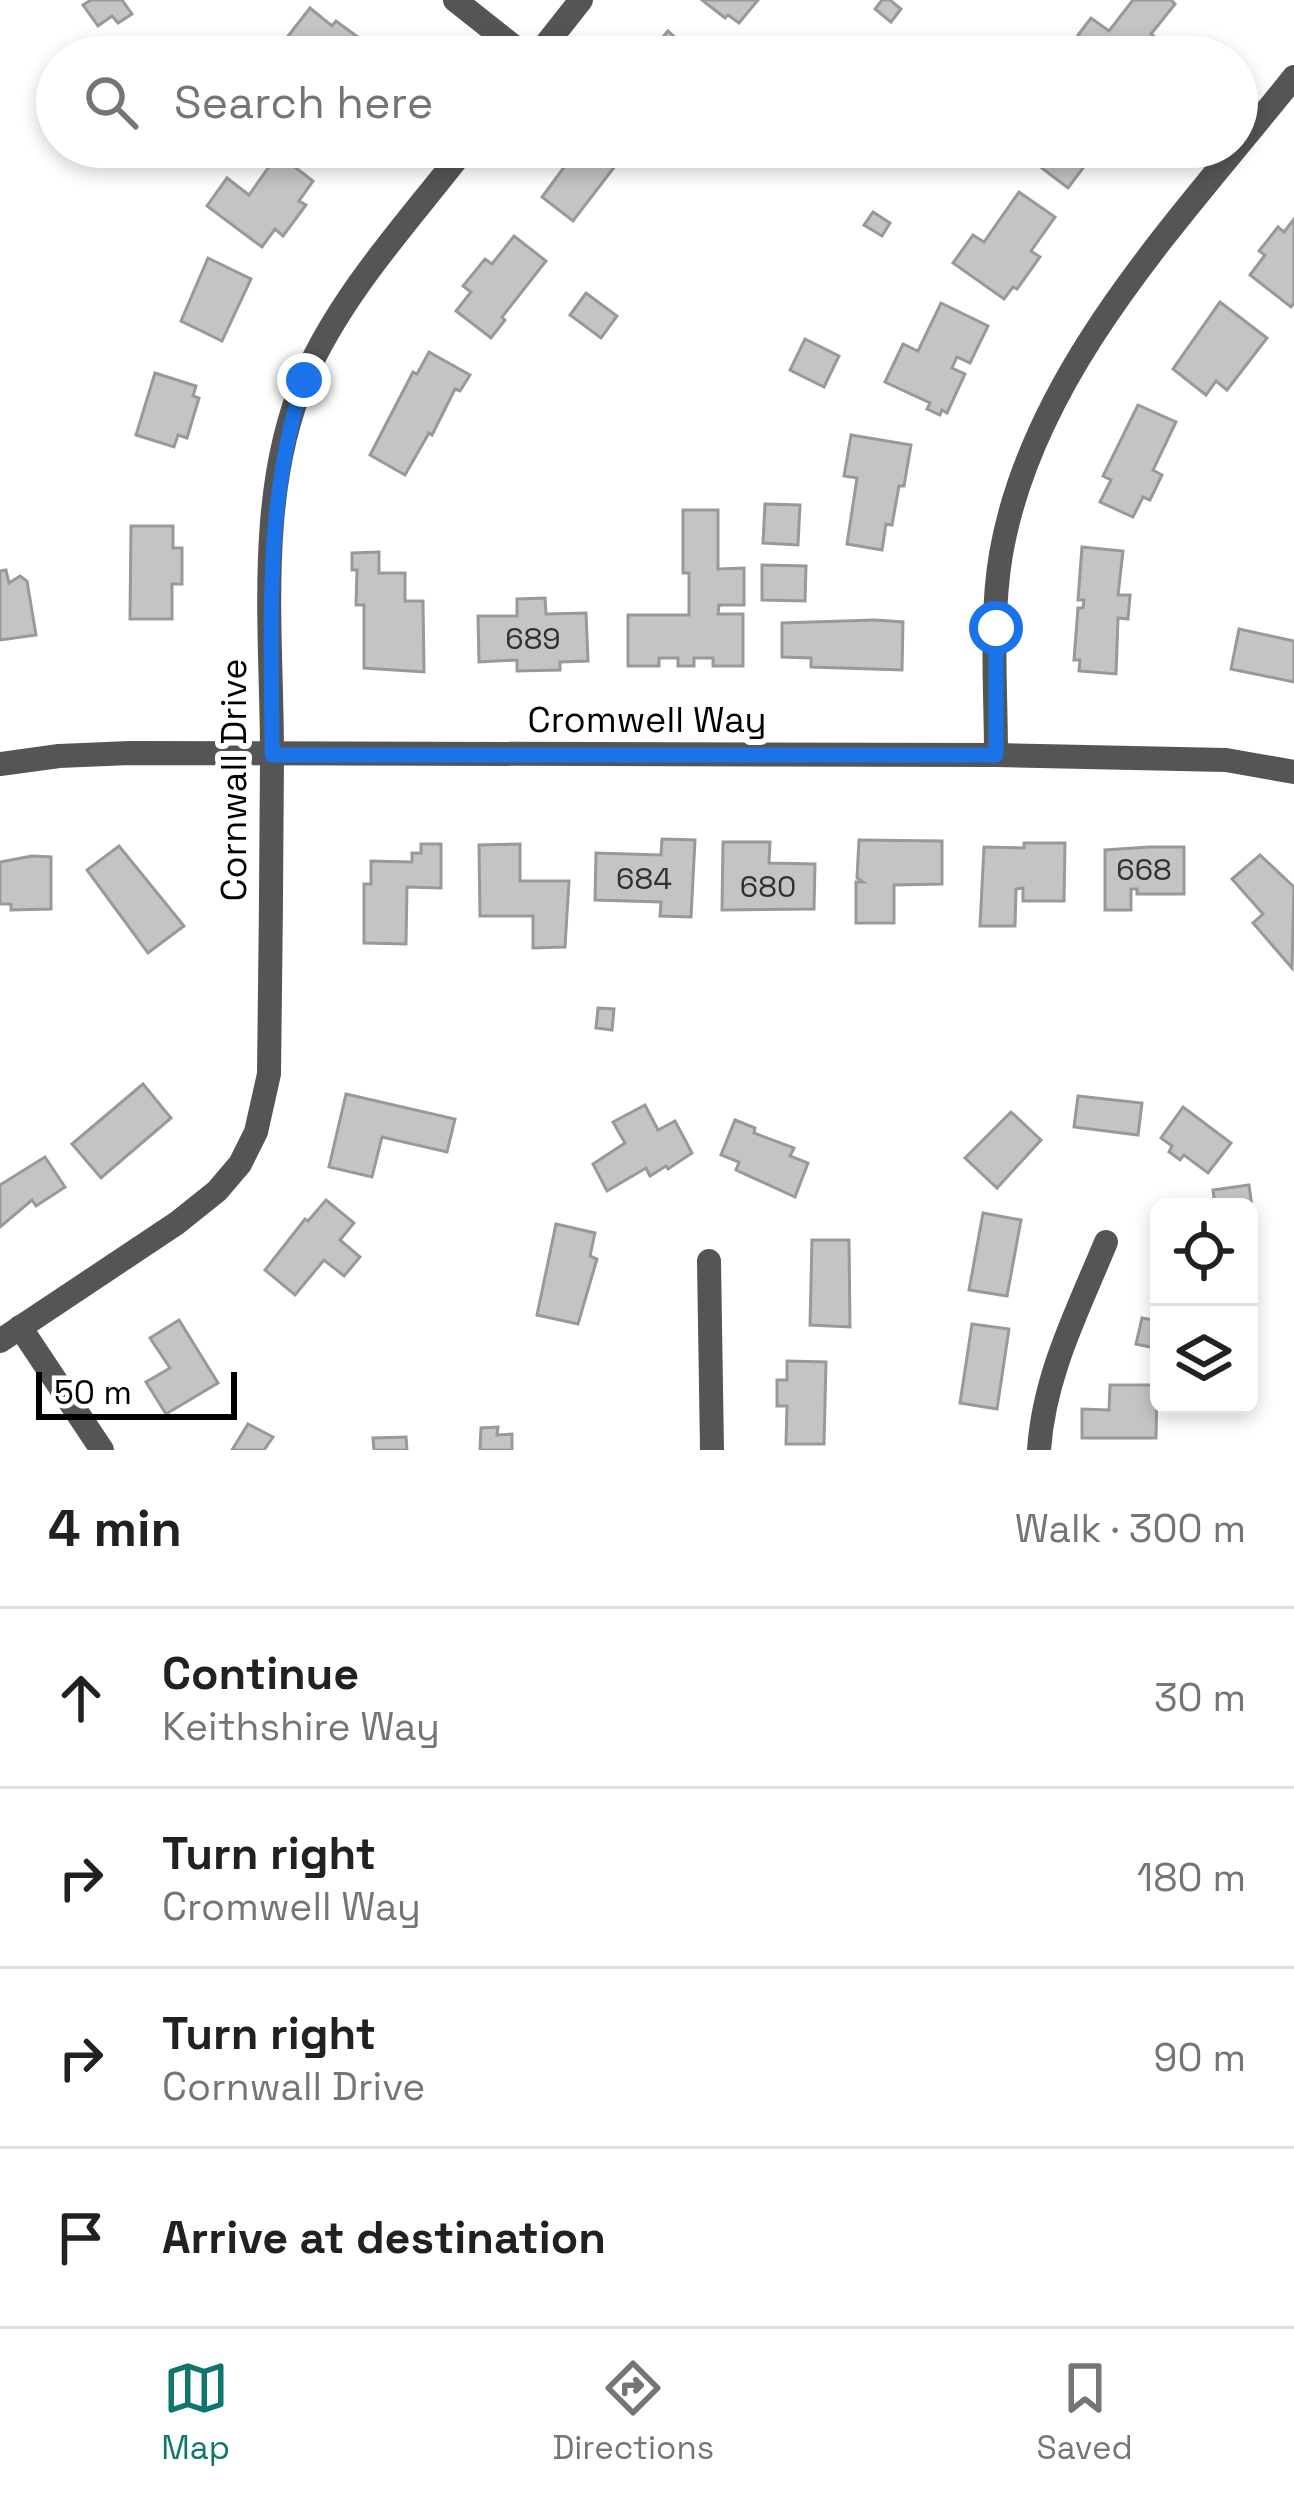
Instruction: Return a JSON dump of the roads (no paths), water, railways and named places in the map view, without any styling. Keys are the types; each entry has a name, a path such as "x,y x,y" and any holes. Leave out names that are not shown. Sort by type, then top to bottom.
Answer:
{"street":[{"path":"455,0 504,36"},
{"path":"550,36 580,0"},
{"path":"1258,123 1294,77"},
{"name":"Cornwall Drive","path":"10,1334 217,1191 240,1164 256,1132 268,1074 278,476 304,380 346,303 450,168"},
{"path":"996,755 1000,557 1014,500 1043,421 1074,361 1224,168"},
{"name":"Cromwell Way","path":"0,764 130,753 996,755 1226,760 1294,772"},
{"path":"1039,1450 1051,1376 1106,1242"},
{"path":"709,1262 712,1450"},
{"path":"10,1334 102,1450"}]}
